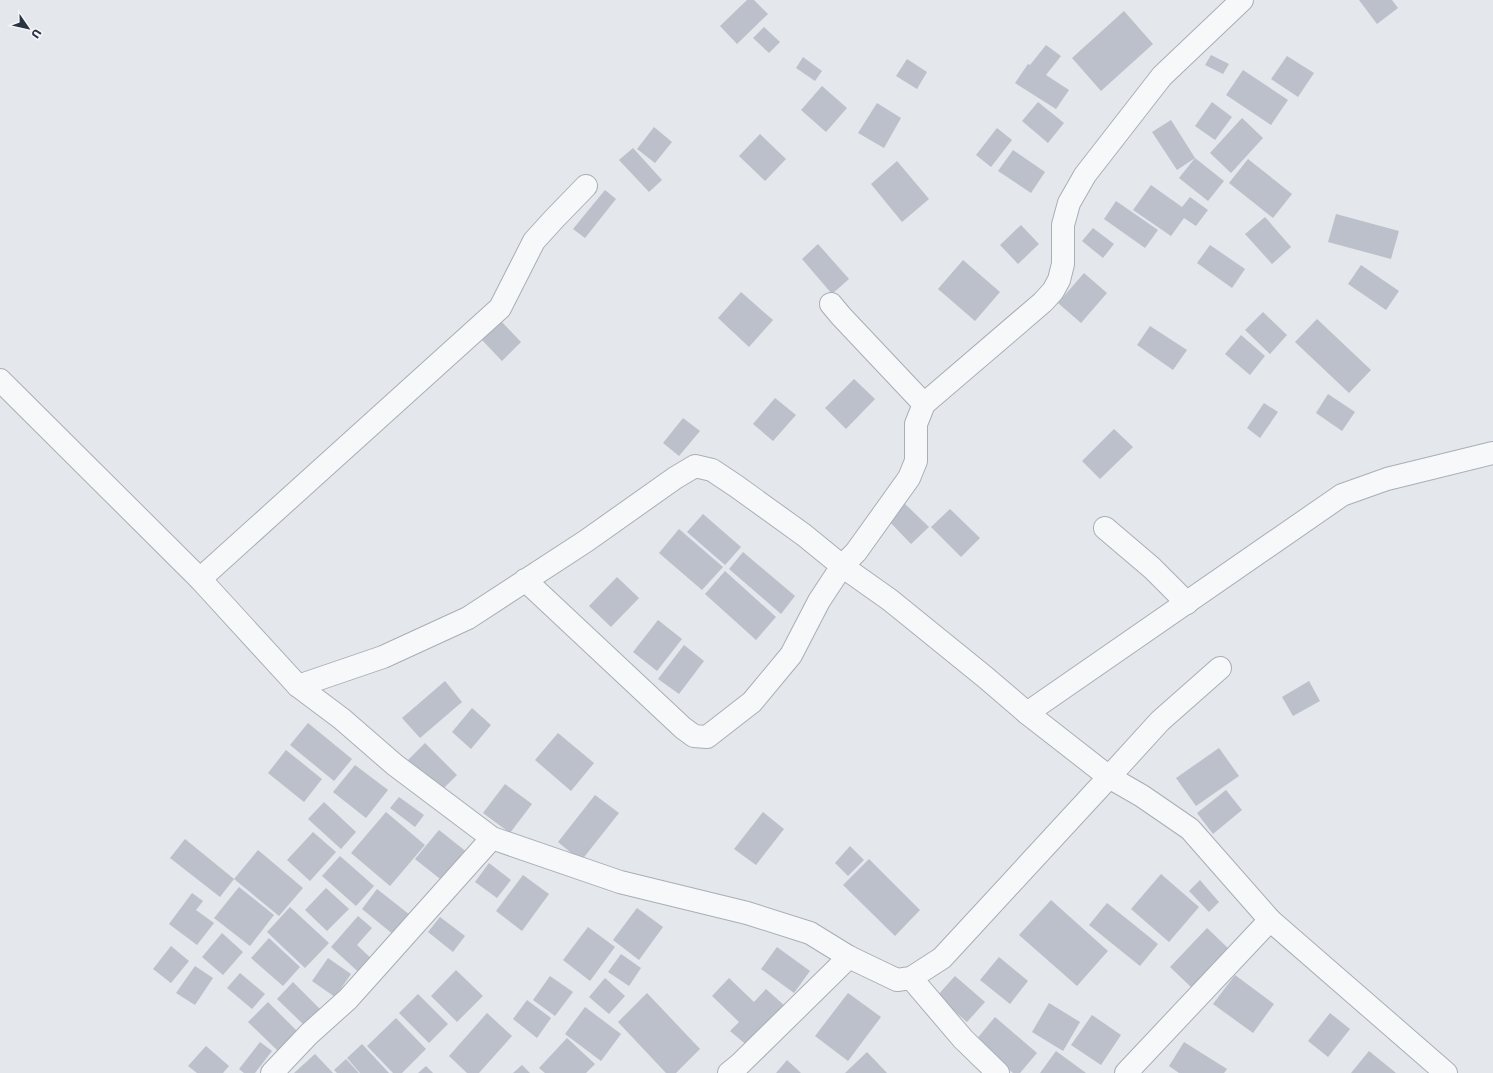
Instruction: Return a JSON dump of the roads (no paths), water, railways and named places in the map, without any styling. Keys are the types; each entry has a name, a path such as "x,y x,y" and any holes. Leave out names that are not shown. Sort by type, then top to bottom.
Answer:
{"street":[{"path":"525,580 683,728 694,736 707,737 752,702 791,655 820,601 842,566 856,552 909,478 916,461 916,424 924,404 1043,302 1053,291 1059,280 1063,264 1063,225 1069,203 1085,175 1162,76 1242,0"},
{"path":"200,579 500,308 534,241 554,218 586,186"},
{"path":"831,304 924,404"},
{"path":"0,380 200,579 298,686 342,719 395,765 492,838 620,882 747,913 810,933 849,957 897,980 911,978 942,958 1160,721 1220,668"},
{"path":"1027,713 1342,496 1387,479 1493,453"},
{"path":"298,686 384,657 468,618 586,541 675,478 695,466 712,470 804,535 842,566 890,600 986,677 1027,713 1109,778 1142,796 1190,829 1270,920 1436,1070"},
{"path":"1105,528 1152,568 1187,603"},
{"path":"272,1073 308,1034 348,998 492,838"},
{"path":"1126,1073 1270,920"},
{"path":"729,1073 849,957"},
{"path":"911,978 963,1039 998,1073"}]}
